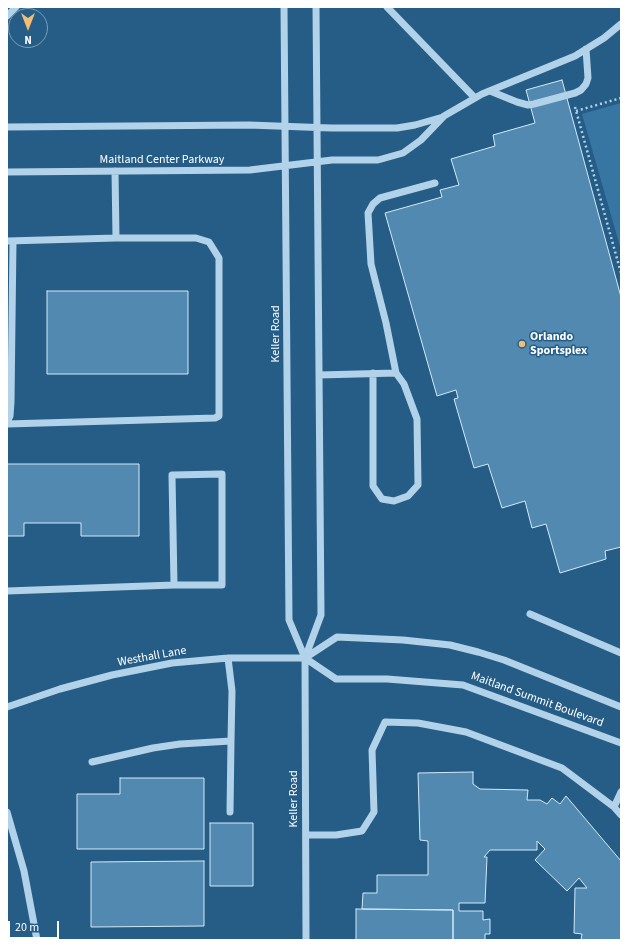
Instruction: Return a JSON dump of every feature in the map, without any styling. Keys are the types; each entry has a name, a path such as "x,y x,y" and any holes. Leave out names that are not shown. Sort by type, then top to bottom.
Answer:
{"street":[{"path":"7,16 16,7"},
{"name":"Keller Road","path":"284,7 289,620 305,658"},
{"name":"Keller Road","path":"306,940 305,658 320,615 316,7"},
{"path":"387,7 475,98"},
{"path":"7,127 249,125 316,128 397,128 415,125 444,116 490,90 575,56 604,38 621,24"},
{"path":"490,90 512,101 528,105 575,93 586,84 588,78 586,49"},
{"name":"Maitland Center Parkway","path":"7,172 250,170 332,160 378,160 403,153 421,140 444,116"},
{"path":"115,171 116,238"},
{"path":"373,373 374,486 382,499 394,501 408,496 418,485 417,419 404,384 396,373 386,323 371,264 368,213 373,204 380,198 436,183"},
{"path":"116,238 196,238 209,242 215,249 219,258 219,416 215,418 7,423 10,416 11,402 10,241 116,238"},
{"path":"319,375 396,373"},
{"path":"7,591 174,585 222,585 222,474 172,475 174,585"},
{"path":"530,614 621,653"},
{"name":"Maitland Summit Boulevard","path":"621,707 504,660 450,645 397,639 337,637 305,658 336,679 387,679 463,685 621,743"},
{"path":"228,658 232,691 230,812"},
{"name":"Westhall Lane","path":"7,707 60,689 112,675 172,662 228,658 305,658"},
{"path":"306,834 336,835 362,831 374,812 372,750 385,722 418,723 466,732 562,768 614,807 621,815"},
{"path":"92,762 152,748 180,744 231,741"},
{"path":"614,807 621,792"},
{"path":"7,812 24,871 37,940"}],"path":[{"path":"576,111 621,98"},
{"path":"574,108 621,274"}],"shaded area":[{"path":"621,103 621,250 582,114"}],"building":[{"name":"Orlando Sportsplex","path":"562,80 621,297 621,547 605,551 606,559 560,573 546,524 532,528 525,501 502,508 488,464 474,468 454,399 458,398 456,390 437,396 385,213 442,197 440,190 459,185 451,159 495,146 493,135 535,123 526,90"},
{"path":"47,291 188,291 188,374 47,374"},
{"path":"7,464 139,464 139,536 81,536 81,523 24,523 24,536 7,536"},
{"path":"473,772 473,784 480,789 528,790 527,800 540,800 547,804 552,798 560,804 566,796 621,861 621,940 581,940 582,934 574,933 575,888 587,888 579,878 567,891 535,860 545,849 537,841 537,850 490,850 484,857 487,857 485,903 459,903 459,911 483,911 483,920 490,919 490,934 485,934 485,940 453,940 453,910 362,909 363,893 377,893 377,875 428,875 428,841 420,840 418,773"},
{"path":"120,778 204,778 204,849 77,849 77,794 120,794"},
{"path":"210,823 253,823 253,886 210,886"},
{"path":"204,861 204,926 91,927 91,862"},
{"path":"356,909 453,910 453,940 356,940"}],"place":[{"name":"Orlando Sportsplex","path":"522,344"}]}
